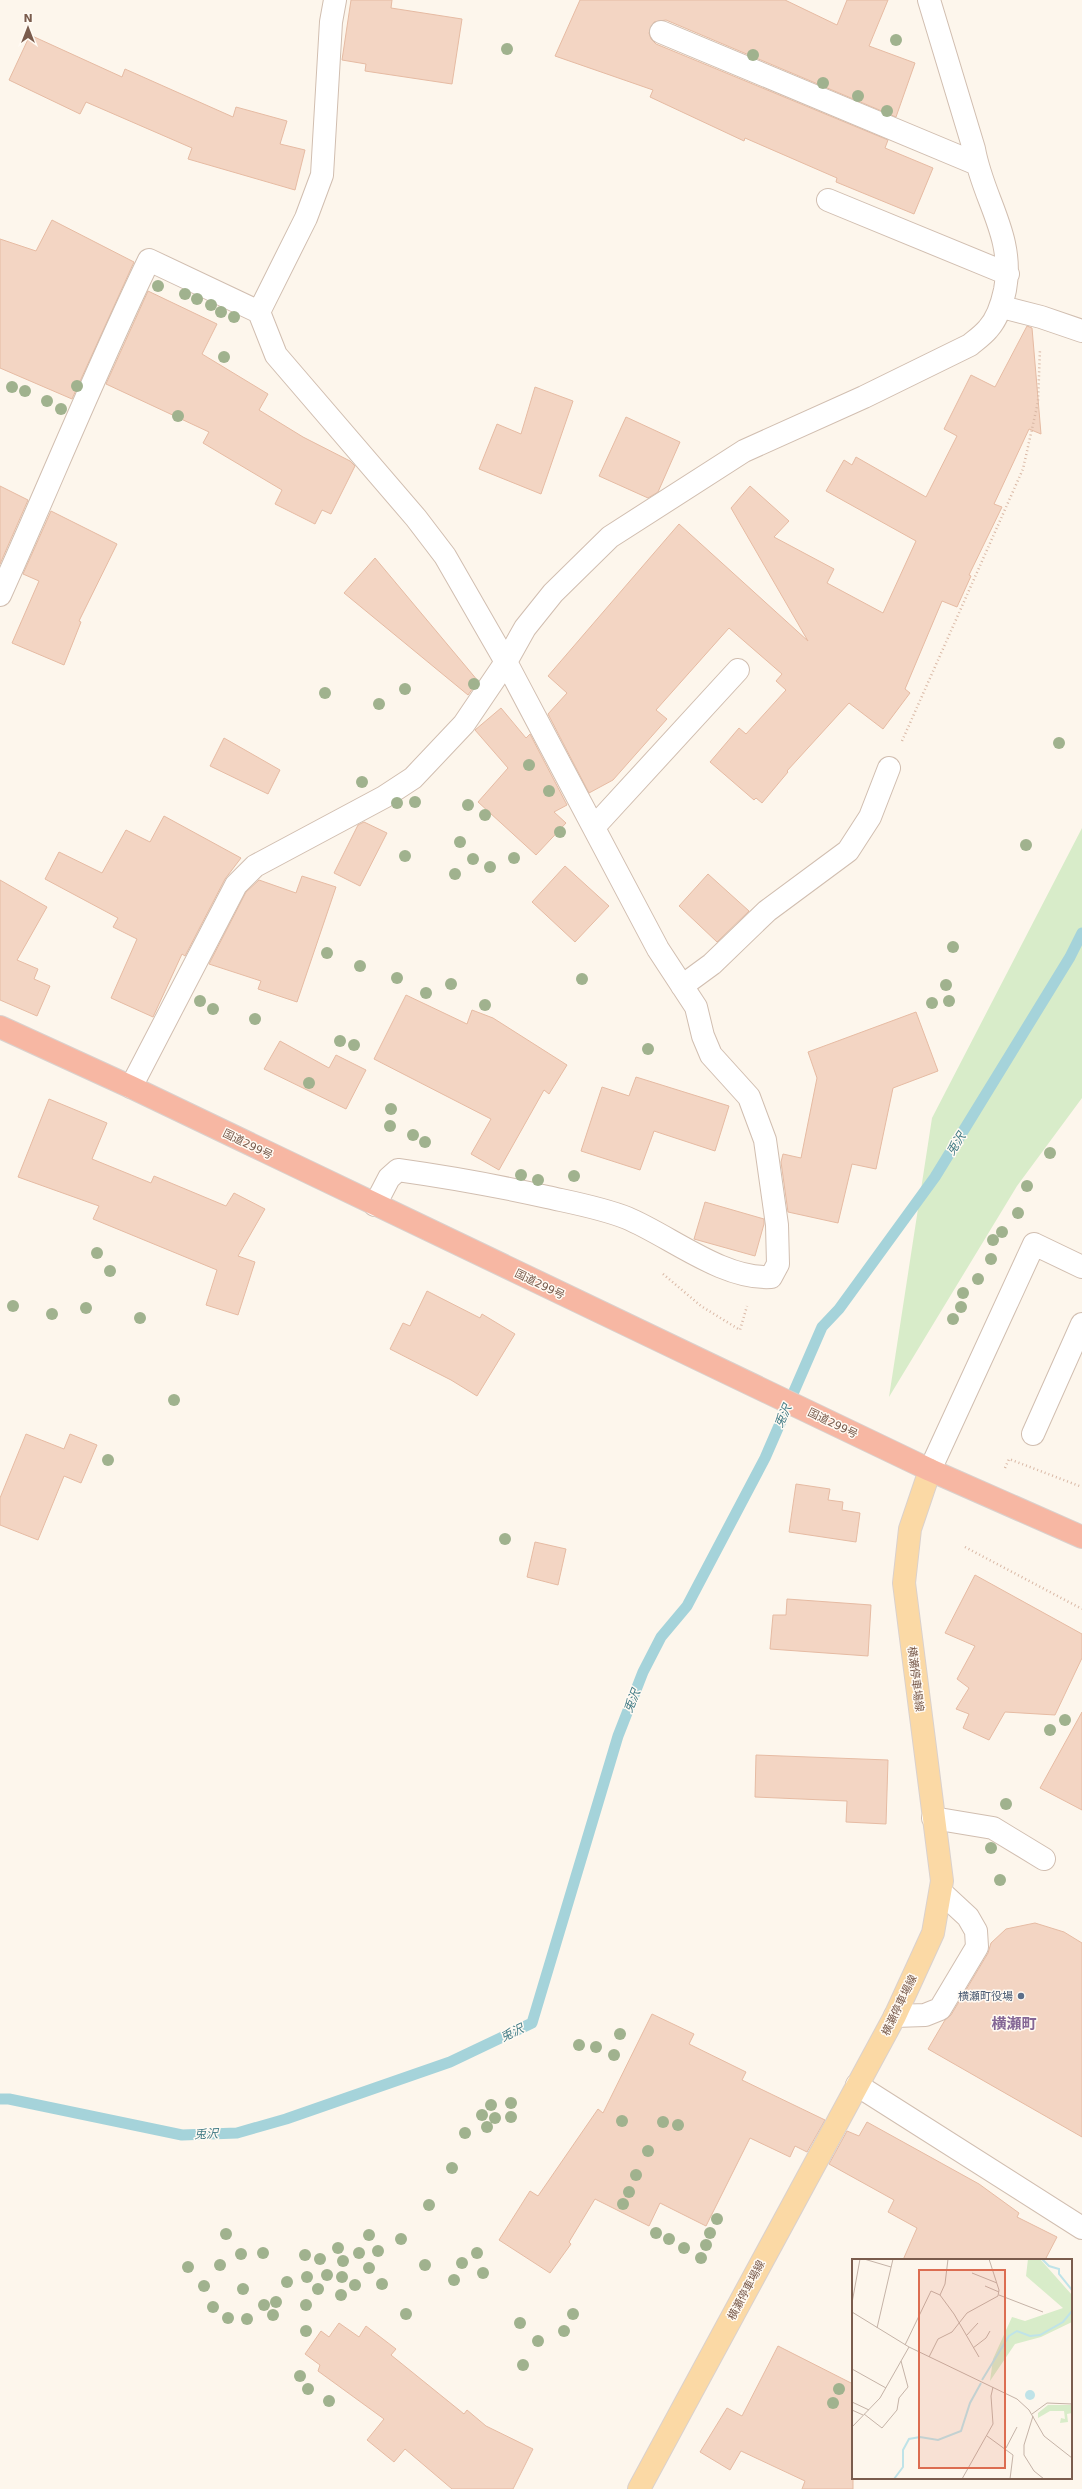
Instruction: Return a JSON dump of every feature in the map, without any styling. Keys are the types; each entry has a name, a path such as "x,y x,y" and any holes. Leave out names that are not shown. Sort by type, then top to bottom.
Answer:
{"highway":[{"name":"国道299号","path":"0,1027 131,1087 930,1470 1082,1537"}],"main road":[{"name":"横瀬停車場線","path":"639,2489 895,2016 933,1933 941,1892 904,1583 910,1529 930,1470"}],"street":[{"path":"259,312 306,218 322,175 331,22 335,0"},
{"path":"131,1087 236,885 245,873 255,866 384,797 414,778 464,724 506,662 525,628 553,593 610,537 738,455 970,345 989,328 1002,307 1008,274 1006,247 977,164 974,149 929,0"},
{"path":"661,32 977,164"},
{"path":"828,200 1008,274"},
{"path":"0,595 51,482 112,337 149,260 259,312 276,355 416,518 445,556 506,662 658,948 696,1007 703,1036 711,1056 749,1097 765,1140 777,1225 778,1264 771,1277 755,1278 716,1264 627,1218 579,1204 473,1181 398,1170 389,1178 375,1205"},
{"path":"1002,307 1041,317 1082,331"},
{"path":"594,828 738,670"},
{"path":"682,986 712,964 767,911 848,851 870,817 890,768"},
{"path":"930,1470 1034,1244 1082,1267"},
{"path":"1033,1434 1082,1324"},
{"path":"933,1818 993,1828 1044,1859"},
{"path":"895,2016 925,2016 940,2009 977,1947 976,1931 968,1917 941,1892"},
{"path":"857,2085 1082,2228"}],"path":[{"path":"890,768 1023,469 1038,402 1041,317"},
{"path":"1005,1468 1009,1459 1082,1487"},
{"path":"965,1546 1082,1609"}],"green space":[{"path":"1082,828 1082,1098 1017,1186 889,1397 932,1118"}],"building":[{"path":"351,0 392,0 391,8 462,19 452,84 365,71 366,64 342,60"},
{"path":"580,0 785,0 837,25 847,0 888,0 869,46 915,63 896,117 666,20 654,22 649,33 651,39 656,44 888,140 885,148 933,168 914,214 836,182 837,178 745,138 744,141 650,97 653,90 555,56"},
{"path":"30,35 122,77 125,69 233,117 236,107 287,121 280,144 305,150 295,190 188,159 192,148 86,102 80,114 9,80"},
{"path":"52,220 134,262 72,399 0,368 0,239 36,251"},
{"path":"148,291 217,324 202,354 268,394 259,410 303,437 350,461 355,466 331,514 322,510 315,524 275,504 282,490 203,443 209,432 106,384"},
{"path":"1027,326 1032,328 1041,434 1029,429 994,504 1002,507 969,575 971,576 957,607 942,601 905,689 910,693 883,729 849,703 787,771 788,772 762,803 756,798 754,800 710,762 739,728 746,734 786,690 776,681 782,674 729,628 656,710 667,719 613,780 589,793 548,714 567,693 548,676 679,524 808,641 731,508 750,486 789,521 774,537 834,569 827,583 883,613 916,541 826,491 844,460 852,465 856,457 926,497 957,436 944,429 971,375 995,387"},
{"path":"535,387 573,401 541,494 479,469 497,424 521,434"},
{"path":"626,417 680,442 658,492 648,498 599,476"},
{"path":"0,486 28,500 0,564"},
{"path":"51,511 117,544 79,621 81,622 64,665 12,643 39,581 23,574"},
{"path":"375,558 478,681 468,695 344,593"},
{"path":"501,708 526,738 530,734 567,805 554,812 566,823 536,855 478,802 508,768 475,730"},
{"path":"224,738 280,770 268,794 210,766"},
{"path":"164,816 241,858 225,879 185,956 182,954 153,1017 111,998 137,939 113,927 118,918 45,879 59,852 102,873 126,830 150,842"},
{"path":"364,822 387,833 360,886 334,873 358,825"},
{"path":"565,866 609,906 575,942 532,902"},
{"path":"708,874 749,911 717,942 679,906"},
{"path":"302,876 336,887 297,1002 258,989 261,981 209,964 246,892 259,880 296,893"},
{"path":"0,880 47,907 17,960 38,969 34,979 50,986 37,1016 0,1000"},
{"path":"406,995 467,1024 472,1010 493,1018 567,1065 549,1094 544,1090 499,1170 471,1154 491,1119 374,1059"},
{"path":"916,1012 938,1071 893,1088 876,1169 852,1164 838,1223 788,1212 781,1162 783,1154 801,1158 817,1078 808,1052"},
{"path":"280,1041 329,1068 336,1055 366,1070 346,1109 264,1069"},
{"path":"636,1077 729,1106 715,1151 654,1131 640,1170 581,1151 602,1087 629,1096"},
{"path":"49,1099 107,1123 92,1159 151,1183 154,1176 226,1206 234,1193 265,1209 238,1256 255,1262 238,1315 206,1305 217,1270 93,1219 99,1206 18,1177"},
{"path":"705,1202 764,1219 755,1256 694,1239"},
{"path":"427,1291 480,1318 482,1314 515,1334 477,1396 451,1380 390,1349 403,1323 410,1326"},
{"path":"26,1434 64,1449 70,1434 97,1445 81,1483 64,1476 38,1540 0,1525 0,1498"},
{"path":"796,1484 830,1489 828,1500 843,1502 842,1510 860,1513 856,1542 789,1532"},
{"path":"535,1542 566,1549 558,1585 527,1577"},
{"path":"975,1575 1082,1634 1082,1658 1055,1715 1005,1712 989,1740 963,1728 969,1714 956,1709 969,1688 957,1679 975,1646 945,1633"},
{"path":"787,1599 871,1605 868,1656 770,1649 773,1615 786,1615"},
{"path":"1082,1712 1082,1810 1040,1788"},
{"path":"756,1755 888,1760 886,1824 846,1822 847,1801 755,1797"},
{"name":"横瀬町役場","path":"1035,1923 1064,1932 1082,1943 1082,2137 928,2049 945,2020 951,2015 988,1953 991,1943 1006,1929"},
{"path":"652,2014 694,2034 689,2044 746,2072 742,2080 825,2120 807,2152 795,2146 790,2157 750,2138 706,2226 660,2203 649,2226 595,2199 569,2242 571,2244 550,2273 499,2240 530,2191 538,2196 598,2109 603,2113"},
{"path":"867,2122 979,2184 1019,2213 1017,2217 1057,2237 1046,2259 903,2259 917,2228 888,2212 894,2200 829,2164 847,2131 859,2136"},
{"path":"339,2323 359,2337 366,2326 396,2349 391,2355 464,2414 467,2410 486,2426 533,2449 513,2489 452,2489 405,2449 394,2462 367,2440 384,2419 318,2371 320,2365 305,2354 321,2331 329,2337"},
{"path":"778,2346 852,2383 853,2489 802,2489 805,2481 741,2451 730,2470 700,2452 727,2408 742,2416"}],"waterway":[{"name":"兎沢","path":"0,2099 9,2099 182,2135 237,2133 286,2119 450,2062 532,2023 618,1736 643,1672 661,1637 687,1606 765,1458 822,1327 839,1309 935,1177 1070,957 1082,933"}],"place":[{"name":"横瀬町役場","path":"1021,1996"}],"district":[{"name":"横瀬町","path":"1014,2024"}]}
